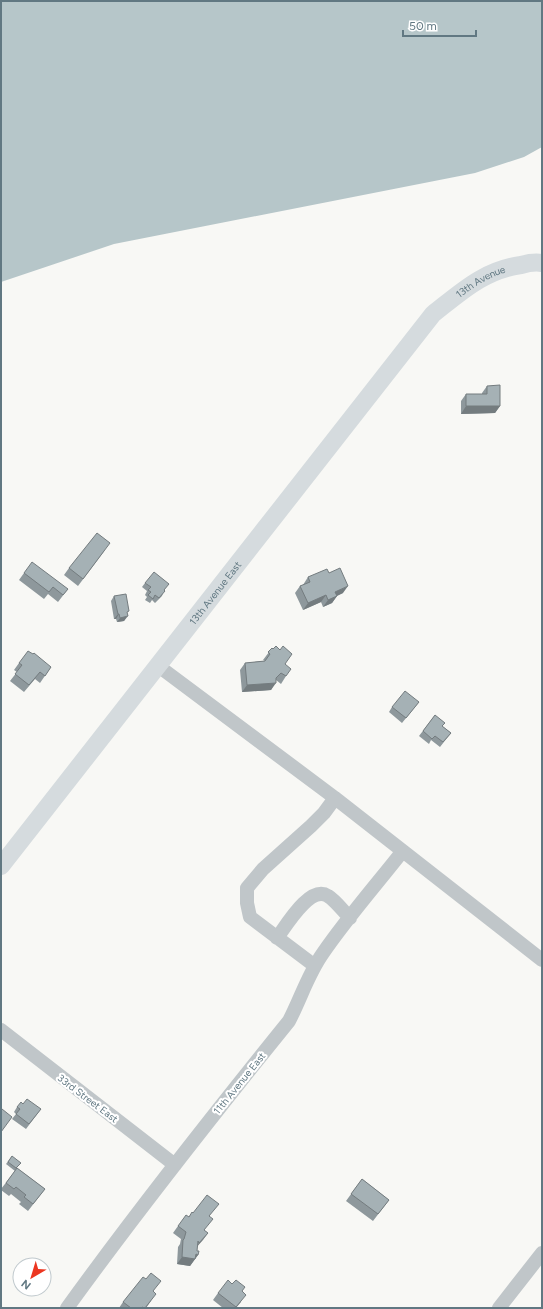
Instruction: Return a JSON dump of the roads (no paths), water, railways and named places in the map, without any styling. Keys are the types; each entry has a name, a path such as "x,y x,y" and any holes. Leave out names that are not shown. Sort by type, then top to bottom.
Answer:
{"main road":[{"name":"13th Avenue","path":"429,320 433,314 464,289 481,278 506,267 535,262 542,263"},
{"name":"13th Avenue East","path":"1,866 157,665 429,320"}],"street":[{"path":"157,665 335,798 402,852 542,960"},
{"path":"315,966 250,917 247,888 263,868 324,813 335,798"},
{"name":"11th Avenue East","path":"67,1308 91,1274 175,1164 289,1021 297,1007 306,981 322,953 402,852"},
{"path":"277,938 296,911 314,895 320,893 327,895 350,918"},
{"name":"33rd Street East","path":"1,1030 175,1164"},
{"path":"499,1308 542,1253"}]}
